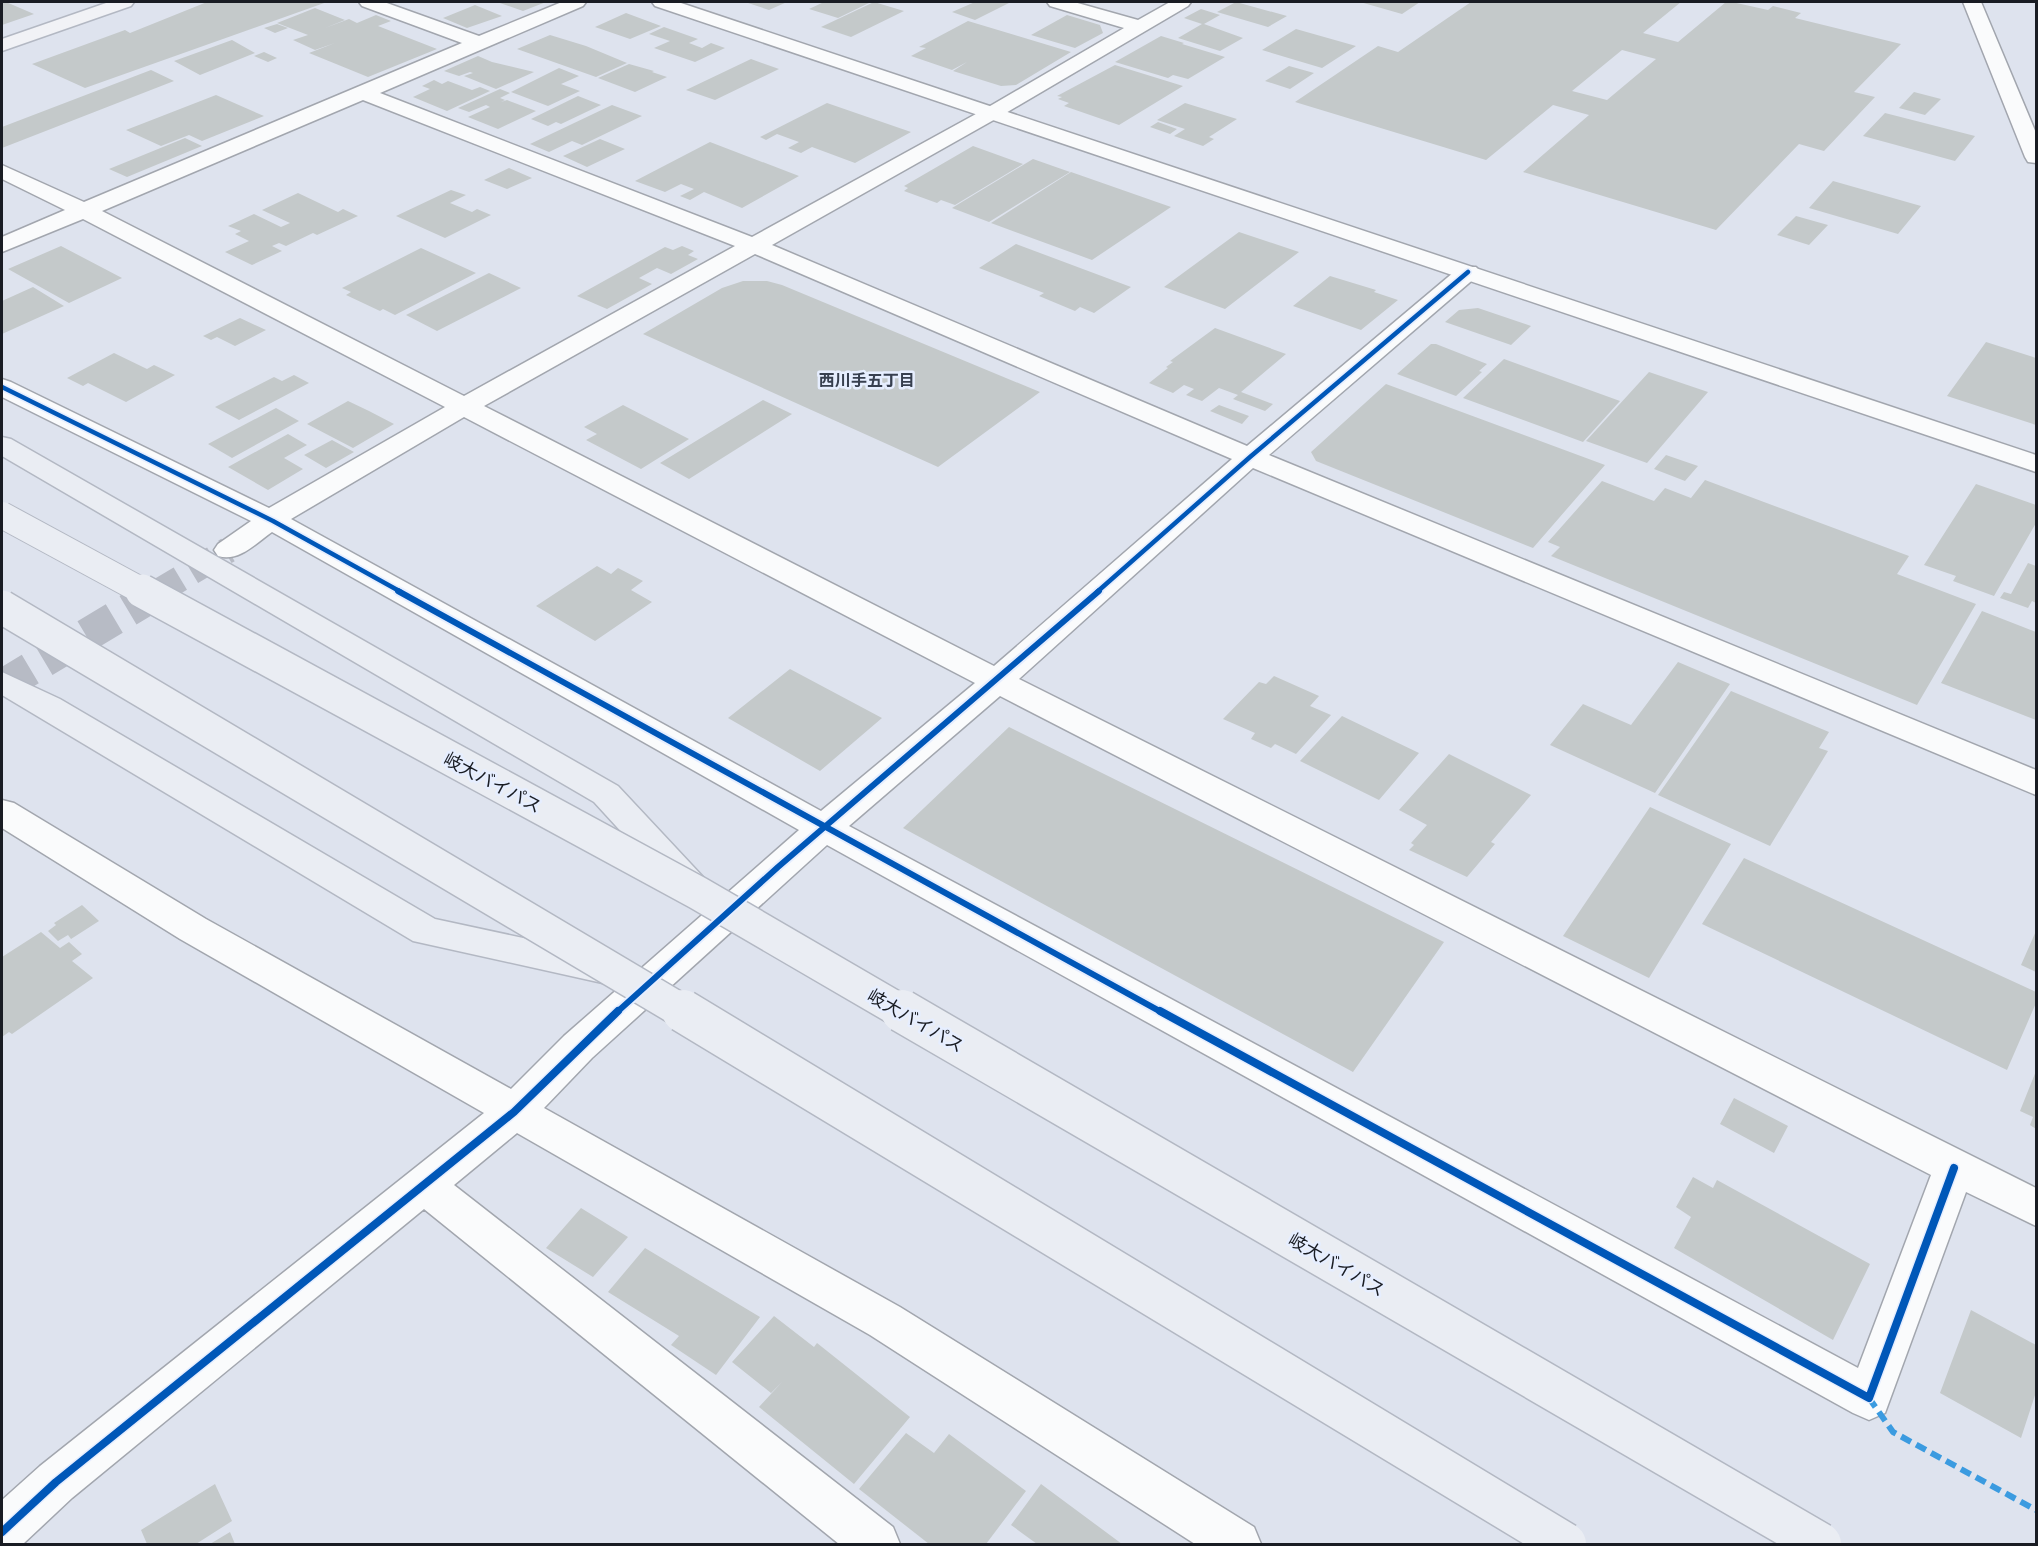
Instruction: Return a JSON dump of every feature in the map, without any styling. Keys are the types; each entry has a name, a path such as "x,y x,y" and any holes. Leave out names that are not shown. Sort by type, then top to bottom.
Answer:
{"highway":[{"path":"2,445 606,795 698,893"},
{"name":"岐大バイパス","path":"2,515 698,893 1820,1545"},
{"path":"2,607 618,972 1565,1545"},
{"path":"2,682 49,707 426,931 618,972"}],"main road":[{"path":"2,45 125,2"}],"street":[{"path":"368,2 479,42"},
{"path":"2,244 577,2"},
{"path":"661,2 2037,464"},
{"path":"1056,2 1139,26"},
{"path":"228,550 273,521 294,504 465,406 992,113 1182,2"},
{"path":"1972,2 2037,157"},
{"path":"363,93 755,246 1250,457 2037,783"},
{"path":"2,171 84,210 997,681 1954,1168 2037,1208"},
{"path":"2,1532 56,1482 514,1112 578,1047 824,828 997,681 1250,457 1468,272"},
{"path":"2,387 273,521 824,828 1869,1398 1954,1168"},
{"path":"2,812 193,929 885,1321 1237,1545"},
{"path":"424,1185 876,1545"}],"building":[{"path":"2,2 6,2 34,14 2,25"},
{"path":"207,2 327,2 85,88 32,64 125,30 130,33"},
{"path":"497,2 546,2 523,11"},
{"path":"745,2 787,2 769,10"},
{"path":"824,2 871,2 838,18 809,9"},
{"path":"874,2 904,11 851,37 821,27"},
{"path":"975,2 1009,3 975,20 952,12"},
{"path":"1236,2 1287,16 1268,27 1217,12"},
{"path":"1360,2 1420,2 1402,14"},
{"path":"1471,2 1681,2 1643,33 1678,42 1726,2 1768,10 1773,6 1801,13 1795,18 1901,44 1854,92 1875,97 1824,151 1799,144 1716,230 1523,172 1589,115 1553,105 1486,160 1295,102 1378,46 1398,52","holes":["1622,50 1656,59 1607,100 1572,91"]},
{"path":"475,5 502,16 467,28 443,18"},
{"path":"315,8 345,20 325,28 349,19 357,23 376,15 391,21 378,26 437,49 368,77 309,53 335,43 315,50 293,40 308,35 277,23"},
{"path":"1201,9 1220,15 1204,24 1243,38 1220,51 1178,38 1202,24 1184,18"},
{"path":"626,13 661,26 630,39 595,27"},
{"path":"1067,15 1100,25 1103,33 1075,48 1031,35"},
{"path":"968,21 1071,52 1016,85 1001,86 953,71 967,62 952,70 911,56 926,48 919,47"},
{"path":"277,24 288,28 275,33 264,28"},
{"path":"664,27 698,39 689,43 702,48 711,43 725,48 695,62 654,48 670,41 649,34"},
{"path":"1296,29 1356,46 1322,68 1262,50"},
{"path":"550,35 586,46 627,63 596,77 517,49"},
{"path":"1161,36 1225,57 1188,79 1173,75 1168,78 1115,62"},
{"path":"232,40 255,53 200,75 174,61"},
{"path":"264,52 277,58 268,62 254,56"},
{"path":"478,56 492,62 534,72 496,89 464,76 473,73 459,76 444,71"},
{"path":"751,59 779,69 715,100 686,90"},
{"path":"629,64 667,77 635,92 598,78"},
{"path":"1115,65 1183,86 1119,125 1064,106 1069,103 1058,99 1062,97 1057,96"},
{"path":"1289,66 1314,73 1290,89 1265,81"},
{"path":"559,68 579,76 561,84 580,91 548,106 511,92"},
{"path":"151,70 174,81 2,148 2,127"},
{"path":"434,80 442,84 448,81 472,90 480,87 490,91 447,111 413,97 430,89 422,86"},
{"path":"500,89 510,93 500,98 505,100 501,102 507,100 536,111 498,129 468,117 490,107 486,105 469,112 458,108"},
{"path":"1914,92 1941,99 1925,115 1899,108"},
{"path":"216,95 264,116 202,141 189,135 161,146 126,130"},
{"path":"578,96 601,105 561,124 556,122 548,126 531,119"},
{"path":"827,103 911,132 855,163 812,147 801,153 788,148 799,142 777,134 766,140 760,137"},
{"path":"1185,103 1237,119 1209,137 1214,139 1203,146 1174,136 1185,129 1157,120"},
{"path":"612,105 642,116 582,145 572,141 549,152 530,144"},
{"path":"1885,113 1975,136 1955,161 1863,136"},
{"path":"1158,122 1177,129 1170,134 1150,127"},
{"path":"185,138 202,146 127,177 109,169"},
{"path":"600,139 625,149 587,167 563,156"},
{"path":"710,142 799,176 742,208 704,192 690,200 680,196 694,189 681,184 665,192 635,181"},
{"path":"973,146 1023,164 955,205 941,200 937,203 904,191 908,188 904,186"},
{"path":"1033,159 1070,172 989,222 952,208"},
{"path":"509,168 532,178 507,189 484,180"},
{"path":"1071,172 1171,207 1092,260 991,223"},
{"path":"1833,181 1921,206 1898,234 1809,208"},
{"path":"451,190 466,195 450,203 472,212 477,209 491,215 445,238 396,216"},
{"path":"298,193 338,212 343,209 358,216 286,246 279,243 272,246 282,251 252,265 225,252 249,241 235,234 241,231 228,226 254,214 281,227 290,223 262,210"},
{"path":"1796,216 1828,225 1809,245 1777,235"},
{"path":"1239,232 1299,252 1225,309 1164,287"},
{"path":"1016,244 1131,287 1094,313 1080,307 1075,311 1039,296 1044,293 979,268"},
{"path":"61,246 122,278 69,303 8,269"},
{"path":"682,246 694,251 688,255 698,259 671,274 657,268 639,278 652,284 607,309 577,296 665,247 673,250"},
{"path":"421,248 476,273 395,315 383,309 380,311 346,295 351,292 342,288"},
{"path":"489,273 521,288 437,331 406,315"},
{"path":"1330,276 1376,290 1374,292 1398,300 1361,330 1293,306"},
{"path":"743,281 767,281 782,285 1040,392 938,467 643,334 722,288"},
{"path":"33,287 64,306 2,334 2,301"},
{"path":"1478,308 1531,326 1511,345 1445,322 1459,310"},
{"path":"240,318 266,330 235,346 217,337 211,340 203,336"},
{"path":"1215,328 1286,354 1241,392 1273,404 1265,411 1233,399 1238,395 1219,388 1202,401 1186,395 1194,389 1184,385 1173,393 1149,383 1168,368 1166,367 1173,362 1170,361"},
{"path":"1986,342 2036,358 2036,425 1947,396"},
{"path":"1431,344 1487,364 1479,371 1482,372 1456,396 1397,374"},
{"path":"114,353 147,369 154,365 175,375 126,402 88,383 83,386 67,378"},
{"path":"1504,359 1620,401 1583,442 1463,398"},
{"path":"1649,372 1708,392 1647,463 1586,441"},
{"path":"294,375 309,383 239,420 215,407 274,377 282,381"},
{"path":"1386,384 1605,465 1533,548 1316,461 1311,452"},
{"path":"763,400 792,414 689,479 660,463"},
{"path":"348,401 394,424 353,448 307,424"},
{"path":"623,405 689,439 641,469 586,440 597,434 584,427"},
{"path":"1219,405 1249,416 1242,424 1210,411"},
{"path":"276,408 299,421 232,458 208,444"},
{"path":"288,434 307,445 284,458 303,469 268,490 228,467"},
{"path":"332,440 354,452 326,468 304,455"},
{"path":"1666,455 1698,466 1685,481 1654,469"},
{"path":"1705,480 1909,556 1897,574 1976,604 1917,705 1551,556 1560,547 1548,542 1602,481 1654,501 1665,488 1691,498"},
{"path":"1976,484 2036,505 2036,523 1994,596 1953,581 1956,576 1924,565"},
{"path":"2028,563 2036,566 2036,603 2032,601 2028,608 2000,598 2004,592 2011,594"},
{"path":"597,566 611,574 618,568 643,581 631,590 652,602 595,641 536,606"},
{"path":"1982,611 2036,632 2036,720 1941,683"},
{"path":"1678,662 1730,684 1655,793 1550,745 1583,704 1631,725"},
{"path":"790,669 882,718 820,771 728,718"},
{"path":"1274,676 1319,696 1310,706 1331,715 1296,754 1275,744 1271,748 1251,739 1255,733 1223,719 1259,682 1266,684"},
{"path":"1731,691 1829,732 1819,748 1828,751 1770,846 1658,795"},
{"path":"1342,716 1419,753 1379,800 1300,761"},
{"path":"1009,727 1444,942 1353,1072 903,828"},
{"path":"1449,754 1531,795 1491,842 1495,844 1467,877 1409,850 1414,845 1411,843 1427,825 1399,810"},
{"path":"1650,807 1731,844 1649,978 1563,936"},
{"path":"1744,858 2036,992 2036,1003 2007,1070 1702,924"},
{"path":"82,905 99,921 71,939 68,935 58,941 48,931 56,925 54,923"},
{"path":"2036,931 2036,972 2021,965"},
{"path":"41,932 60,948 69,942 82,954 72,961 93,978 12,1034 9,1032 2,1037 2,957"},
{"path":"2036,1071 2036,1129 2030,1125 2033,1117 2020,1111"},
{"path":"1734,1098 1788,1126 1774,1153 1720,1124"},
{"path":"1693,1177 1713,1188 1717,1180 1870,1264 1833,1340 1674,1248 1691,1217 1676,1207"},
{"path":"581,1208 628,1237 593,1277 546,1248"},
{"path":"645,1248 760,1317 716,1375 671,1345 679,1336 608,1292"},
{"path":"1971,1310 2036,1345 2036,1392 2021,1438 1940,1393"},
{"path":"774,1316 814,1347 817,1343 910,1417 854,1484 759,1407 782,1382 771,1393 732,1362"},
{"path":"906,1433 934,1453 949,1434 1026,1491 986,1544 929,1544 859,1489"},
{"path":"215,1484 232,1521 196,1544 147,1544 141,1530"},
{"path":"1041,1484 1122,1544 1037,1544 1011,1525"},
{"path":"230,1532 235,1544 210,1544"}],"tunnel":[{"path":"158,592 228,550"},
{"path":"2,686 160,591"}],"marked path":[{"path":"1869,1398 1893,1432 2036,1510"}],"cycle path":[{"path":"2,1532 56,1482 514,1112 578,1047 778,867 997,681 1250,457 1468,272"},
{"path":"2,387 273,521 824,828 1869,1398 1954,1168"}],"district":[{"name":"西川手五丁目","path":"867,379"}]}
